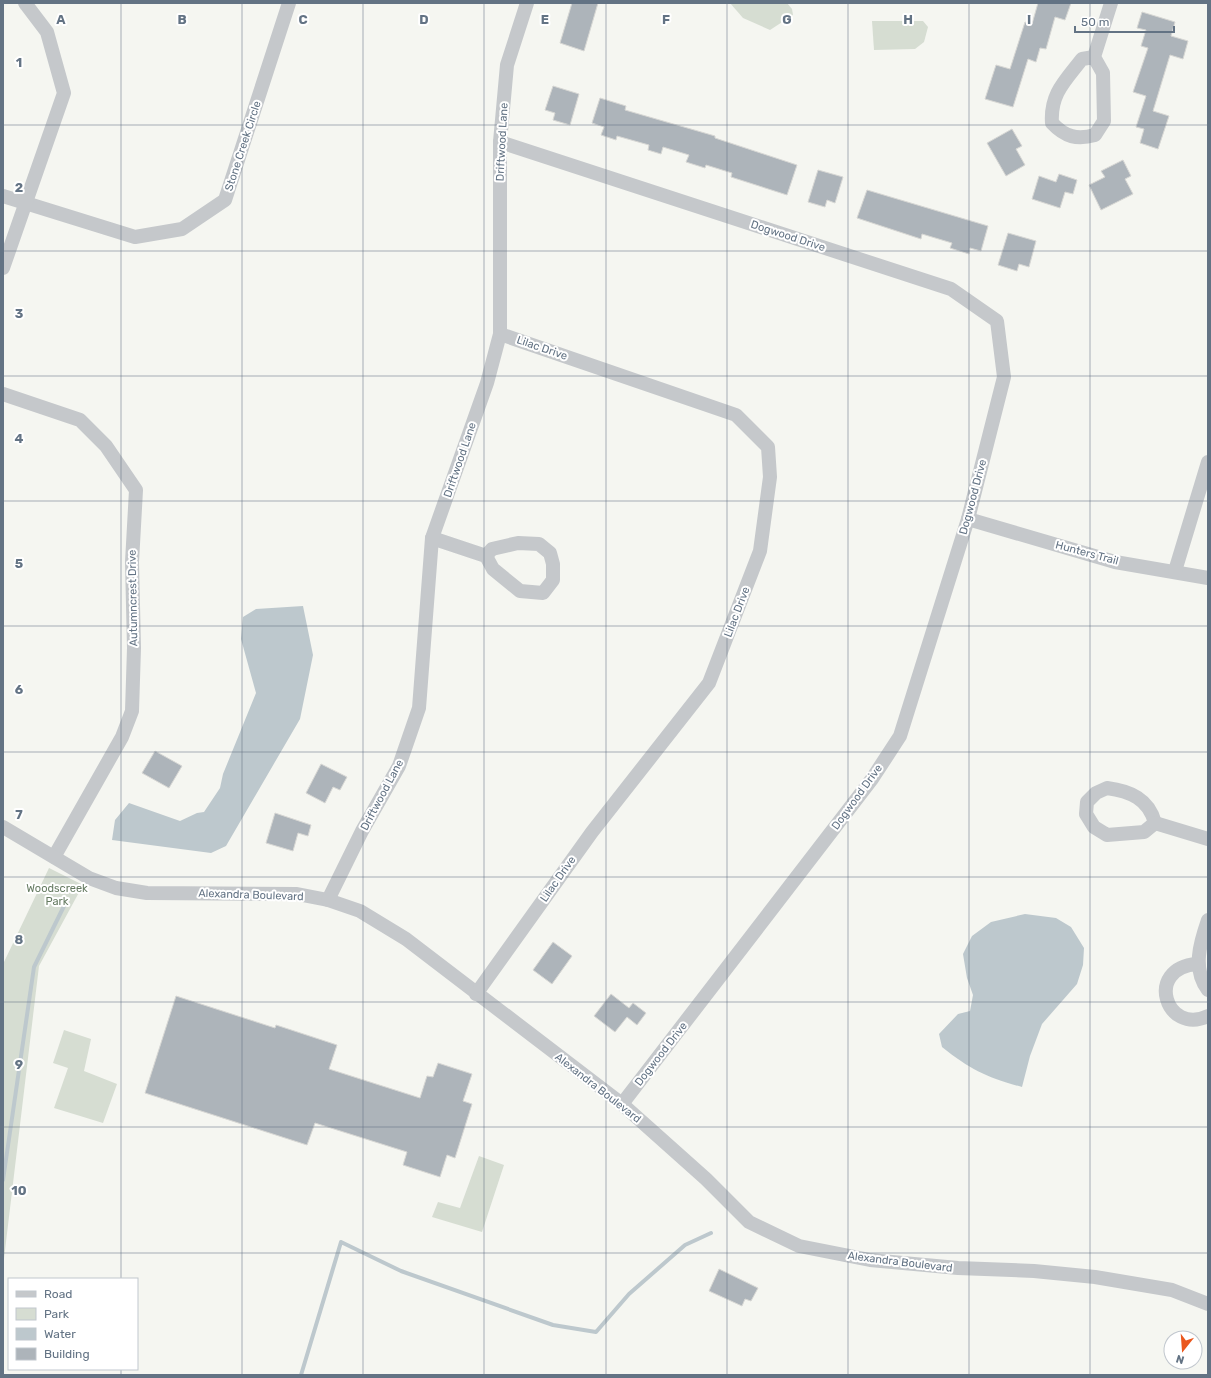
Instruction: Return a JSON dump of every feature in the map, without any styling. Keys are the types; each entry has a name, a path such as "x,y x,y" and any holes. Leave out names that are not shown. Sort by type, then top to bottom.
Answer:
{"street":[{"path":"3,268 24,203 64,93 47,32 25,3"},
{"name":"Stone Creek Circle","path":"3,196 135,237 182,229 225,200 289,3"},
{"name":"Driftwood Lane","path":"328,900 362,831 399,766 419,708 432,538 487,383 500,334 500,142 507,65 528,3"},
{"path":"1094,57 1082,59 1056,92 1051,110 1052,123 1061,133 1083,138 1095,135 1104,121 1103,73 1094,57 1111,3"},
{"name":"Dogwood Drive","path":"500,142 950,289 998,322 1004,376 968,519 900,736 872,779 622,1104"},
{"name":"Lilac Drive","path":"476,994 592,832 709,683 760,550 770,477 768,447 736,415 500,334"},
{"name":"Autumncrest Drive","path":"3,394 80,420 106,446 136,490 132,562 134,648 132,711 122,737 54,857"},
{"path":"1174,571 1208,462"},
{"name":"Hunters Trail","path":"968,519 1115,562 1208,578"},
{"path":"432,538 486,556 493,569 520,592 543,593 553,580 553,564 550,553 539,544 518,543 492,549 486,556"},
{"path":"1107,788 1124,790 1152,811 1155,823 1144,832 1107,835 1094,827 1086,814 1087,802 1096,793 1107,788"},
{"path":"1155,823 1208,839"},
{"name":"Alexandra Boulevard","path":"3,827 88,878 116,888 147,893 298,894 328,900 360,911 406,939 476,994 622,1104 706,1179 749,1222 799,1246 870,1260 958,1268 1034,1271 1095,1278 1172,1290 1208,1304"},
{"path":"1208,920 1203,934 1197,964 1208,990"},
{"path":"1197,964 1185,965 1174,972 1167,982 1165,994 1169,1005 1177,1015 1188,1020 1200,1020 1208,1016"}],"green space":[{"path":"730,3 787,3 792,9 793,15 770,30 743,18"},
{"path":"872,21 923,21 928,27 924,42 915,49 874,50"},
{"name":"Woodscreek Park","path":"49,868 83,885 39,966 3,1267 4,962"},
{"path":"64,1030 91,1039 84,1071 117,1084 103,1123 54,1108 68,1068 53,1063"},
{"path":"479,1156 504,1165 482,1232 432,1217 438,1202 460,1208"}],"water":[{"path":"303,606 313,655 300,719 226,846 211,853 112,840 115,820 129,803 180,821 197,813 204,812 220,788 223,774 256,693 241,639 243,617 256,609"},
{"path":"1025,914 1056,918 1071,927 1084,948 1083,965 1077,984 1042,1024 1030,1056 1022,1087 998,1080 979,1072 962,1062 942,1047 939,1034 958,1014 970,1011 973,995 967,978 963,954 972,936 991,922"}],"building":[{"path":"572,3 598,3 584,51 560,43"},
{"path":"1038,3 1071,3 1065,20 1055,17 1046,49 1040,48 1036,62 1028,59 1013,107 985,99 996,65 1010,69 1025,22 1032,24"},
{"path":"1142,12 1175,22 1171,36 1188,41 1183,59 1170,55 1153,111 1169,116 1158,149 1140,143 1144,129 1136,127 1146,96 1133,92 1148,48 1141,46 1146,30 1137,28"},
{"path":"553,86 579,94 570,125 553,120 555,113 545,110"},
{"path":"600,98 626,106 625,110 715,136 715,138 797,165 787,195 731,177 732,173 706,165 705,168 686,162 689,155 663,147 661,154 648,150 649,145 617,136 616,140 601,135 604,127 592,123"},
{"path":"1012,129 1022,146 1016,149 1025,165 1006,176 987,143"},
{"path":"1123,160 1131,176 1125,179 1133,194 1101,210 1089,185 1105,177 1101,171"},
{"path":"818,170 843,177 835,203 827,200 825,207 808,202"},
{"path":"1059,174 1077,180 1073,194 1065,192 1060,208 1032,199 1039,176 1056,182"},
{"path":"867,190 988,226 981,251 970,248 969,254 950,248 952,243 922,234 921,239 857,218"},
{"path":"1008,233 1036,241 1029,267 1019,264 1017,271 998,265"},
{"path":"155,751 182,766 169,788 142,773"},
{"path":"321,764 347,777 340,790 333,787 325,803 306,793"},
{"path":"275,813 311,825 308,836 298,833 293,851 266,843"},
{"path":"553,942 572,956 552,984 533,970"},
{"path":"611,994 629,1008 633,1003 646,1013 637,1025 627,1017 615,1032 594,1016"},
{"path":"176,996 275,1028 276,1025 337,1045 329,1069 420,1098 427,1076 433,1077 438,1063 472,1074 463,1101 472,1104 455,1158 447,1155 440,1177 403,1165 407,1152 315,1123 307,1145 145,1093"},
{"path":"719,1269 758,1288 751,1301 745,1299 742,1306 709,1291"}],"waterway":[{"path":"3,1180 34,967 65,904"},
{"path":"301,1375 341,1242 401,1271 553,1325 596,1332 629,1294 685,1245 711,1233"}]}
